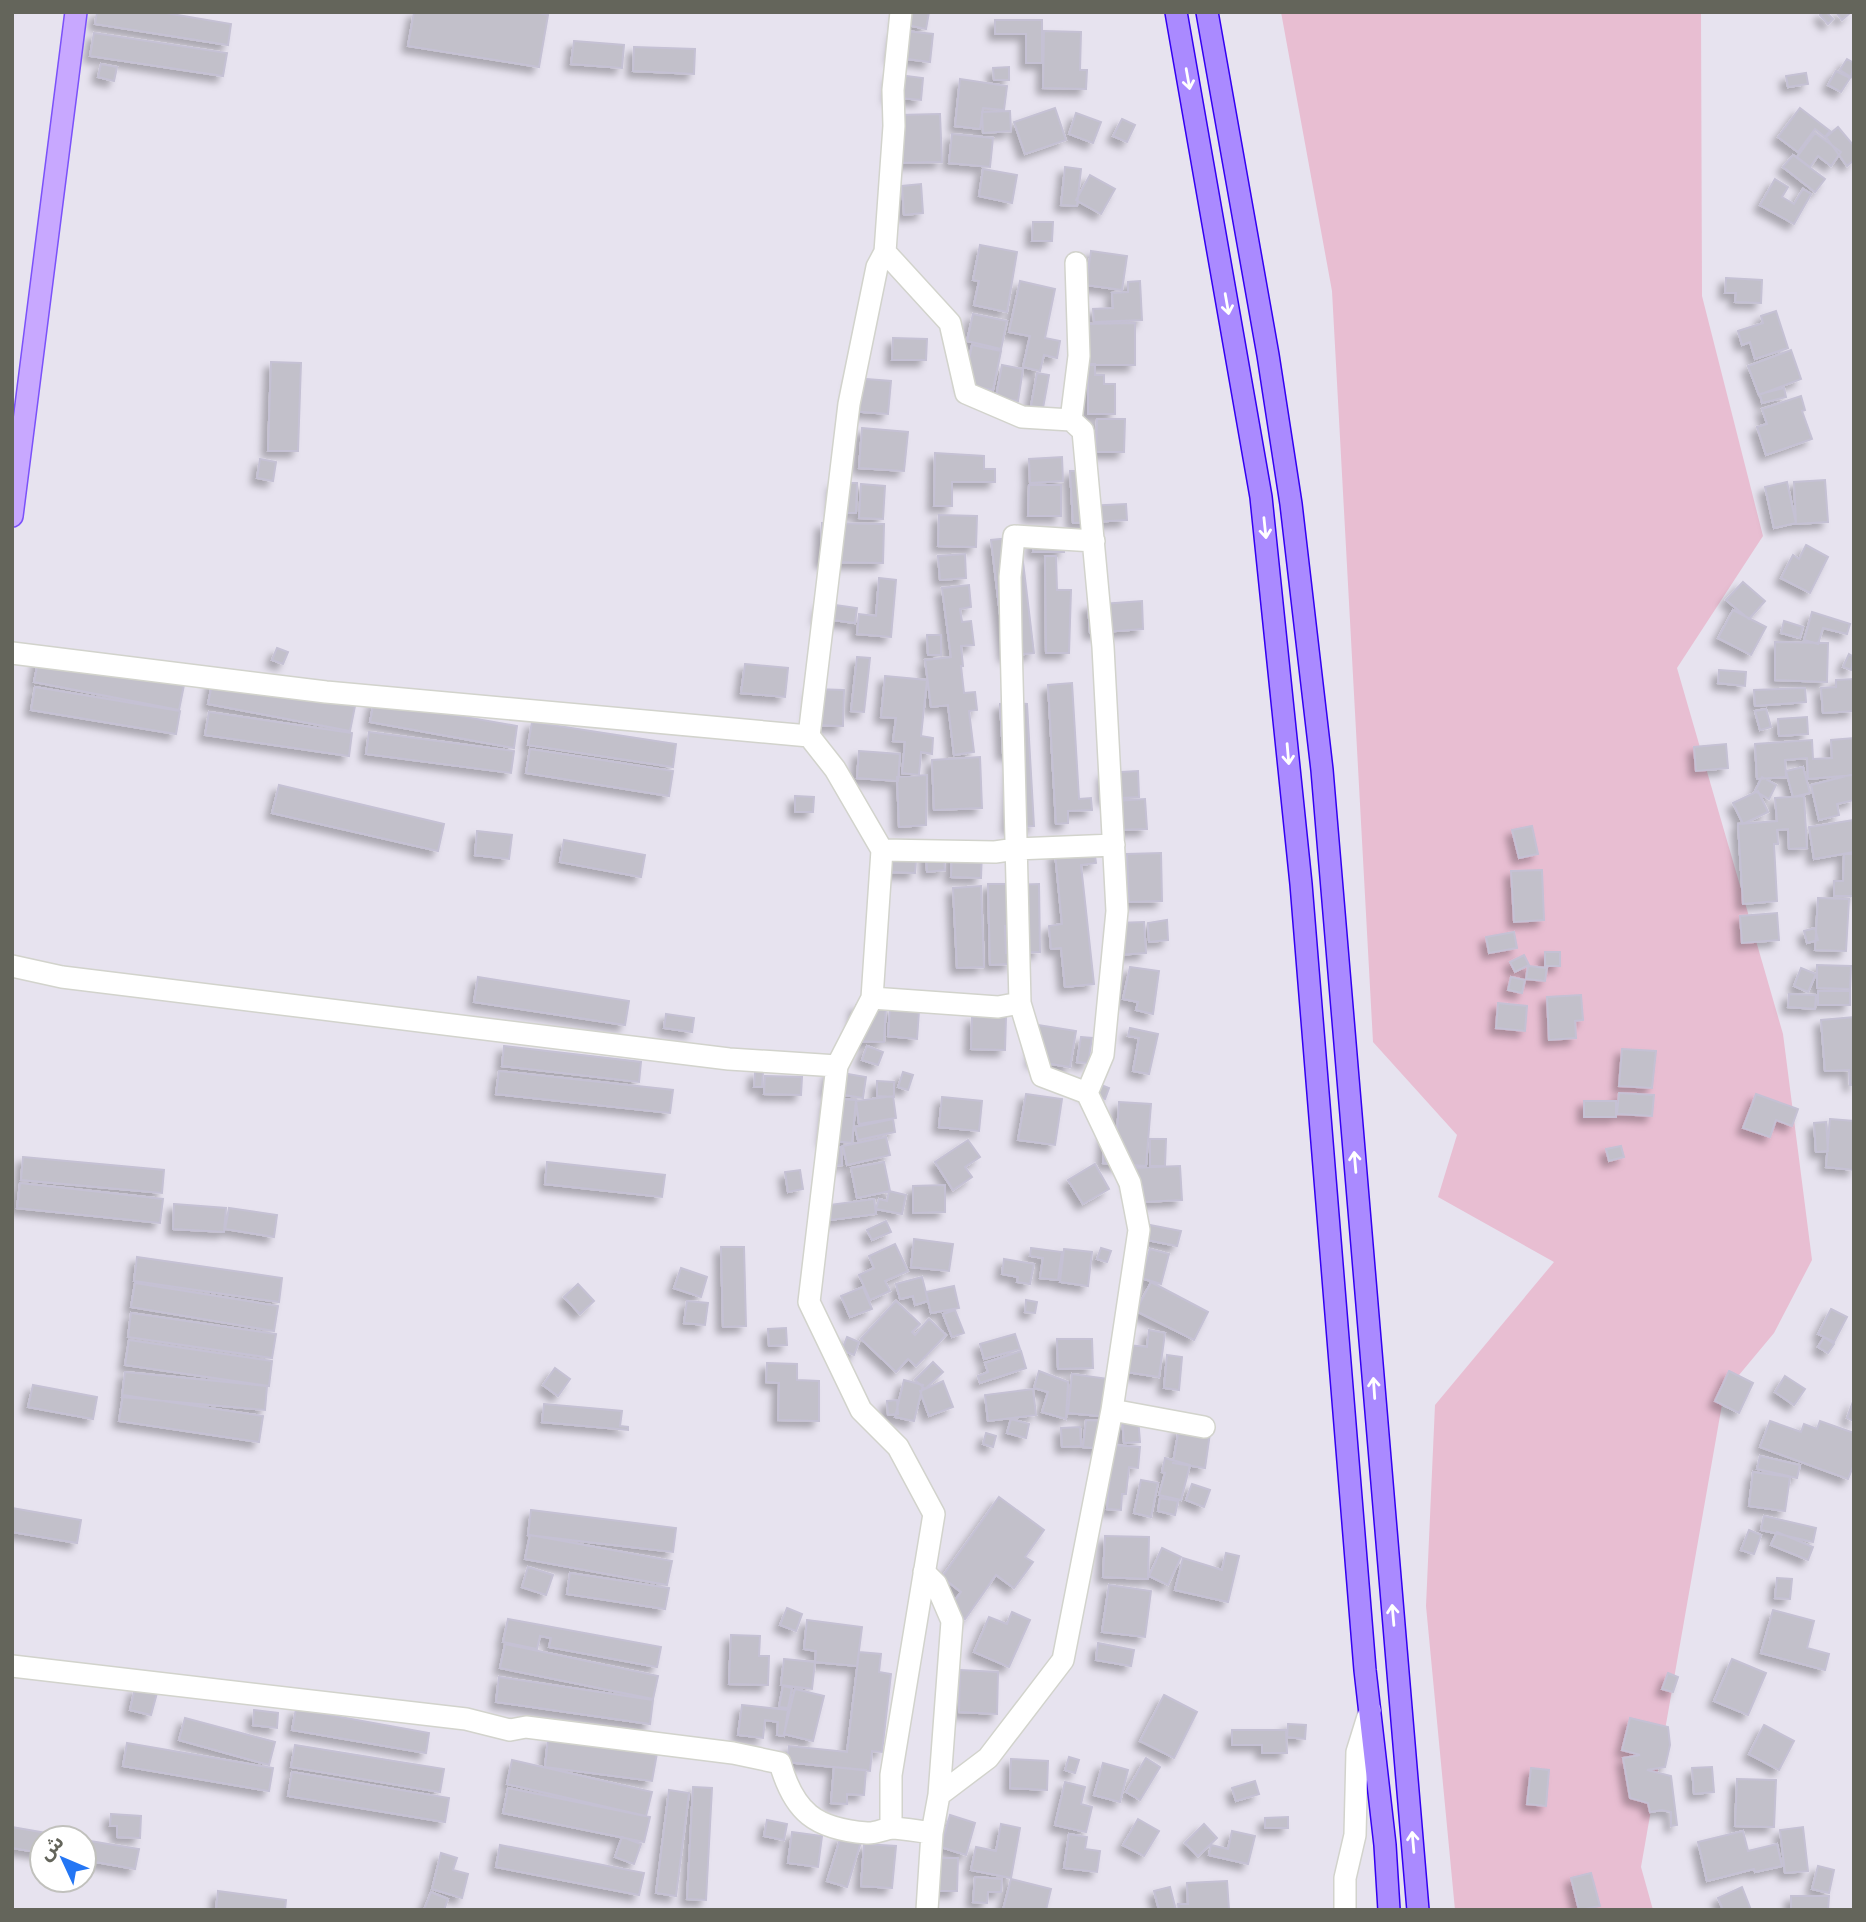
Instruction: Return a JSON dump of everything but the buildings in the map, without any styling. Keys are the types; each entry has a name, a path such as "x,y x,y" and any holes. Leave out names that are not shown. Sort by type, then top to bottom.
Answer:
{"highway":[{"path":"1176,12 1261,497 1302,897 1389,1910"},
{"path":"1207,12 1266,342 1291,504 1322,770 1418,1910"}],"main road":[{"path":"12,516 76,12"}],"street":[{"path":"891,1828 891,1776 934,1514 898,1447 861,1410 809,1302 837,1066 872,998 882,850 835,769 809,736 849,404 877,267 885,252 894,126 893,90 901,12"},
{"path":"885,252 950,323 966,393 1022,417 1072,420 1083,431 1094,541 1117,911 1103,1055 1087,1093"},
{"path":"1072,420 1079,356 1076,263"},
{"path":"939,1795 988,1758 1063,1660 1112,1410 1139,1230 1130,1183 1087,1093 1042,1076 1020,1003 1010,577 1014,536 1094,541"},
{"path":"12,653 326,692 809,736"},
{"path":"882,850 995,852 1114,845"},
{"path":"12,966 62,977 701,1055 837,1066"},
{"path":"872,998 998,1007 1020,1003"},
{"path":"1112,1410 1204,1426"},
{"path":"925,1572 936,1584 952,1621 927,1910"},
{"path":"12,1665 466,1719 510,1730 526,1727 733,1753 780,1763 787,1789 800,1807 821,1823 869,1833 891,1828 932,1833"},
{"path":"1345,1910 1345,1878 1355,1835 1357,1752 1370,1710"}],"shaded area":[{"path":"1281,12 1701,12 1702,296 1763,536 1677,668 1783,1034 1812,1260 1774,1333 1724,1393 1641,1867 1653,1910 1455,1910 1426,1606 1435,1405 1554,1262 1438,1197 1457,1135 1373,1042 1332,291"}]}
